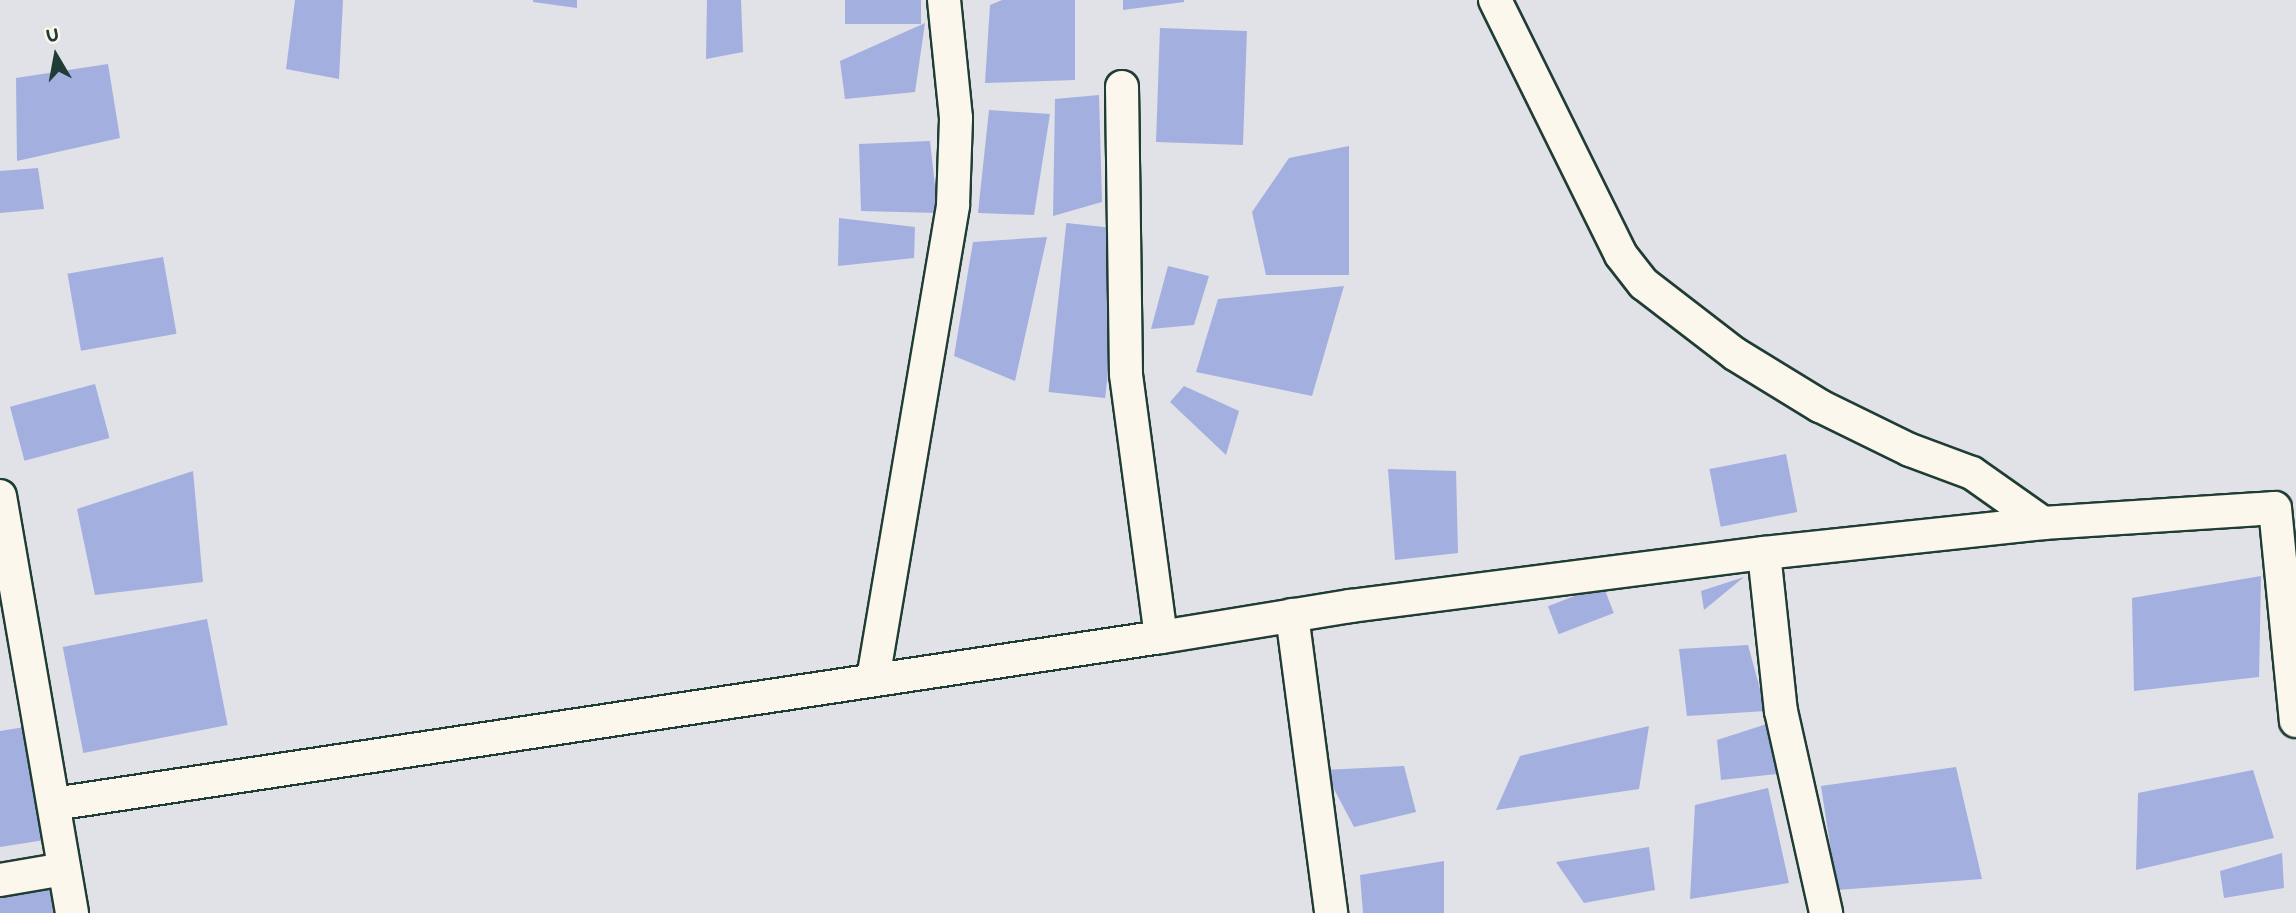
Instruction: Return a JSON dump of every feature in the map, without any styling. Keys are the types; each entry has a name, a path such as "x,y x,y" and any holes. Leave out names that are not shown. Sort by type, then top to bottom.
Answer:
{"street":[{"path":"873,679 953,205 956,118 944,0"},
{"path":"1495,0 1621,255 1644,284 1735,354 1820,406 1910,450 1972,472 2043,523"},
{"path":"1122,87 1126,374 1161,637"},
{"path":"0,496 72,913"},
{"path":"54,804 1292,615 1764,553 2043,523 2285,506 2296,721"},
{"path":"1764,553 1781,711 1826,913"},
{"path":"1292,615 1331,913"},
{"path":"0,880 64,869"}],"building":[{"path":"295,0 343,0 339,79 286,69"},
{"path":"577,0 577,8 533,2"},
{"path":"707,0 741,0 743,52 706,59"},
{"path":"845,0 921,0 921,24 845,24"},
{"path":"1002,0 1075,0 1075,80 985,83 990,5"},
{"path":"1123,0 1184,0 1184,2 1123,10"},
{"path":"925,23 915,92 845,99 840,61"},
{"path":"1160,28 1247,31 1243,145 1156,142"},
{"path":"108,64 120,138 17,161 16,78"},
{"path":"1099,95 1102,202 1053,216 1055,99"},
{"path":"989,110 1050,114 1034,215 978,213"},
{"path":"930,141 938,213 861,211 859,144"},
{"path":"1349,146 1349,275 1266,275 1252,212 1289,158"},
{"path":"38,168 44,209 0,213 0,171"},
{"path":"839,218 915,227 914,258 838,266"},
{"path":"1066,223 1123,229 1105,398 1049,392"},
{"path":"1047,237 1015,381 954,356 973,242"},
{"path":"163,257 177,334 81,351 67,274"},
{"path":"1168,266 1209,276 1194,325 1151,329"},
{"path":"1344,286 1312,396 1196,372 1218,299"},
{"path":"95,384 109,438 24,461 10,407"},
{"path":"1184,386 1239,411 1226,455 1170,402"},
{"path":"1786,454 1797,512 1721,527 1709,469"},
{"path":"1388,469 1456,471 1458,553 1395,560"},
{"path":"193,471 203,582 95,595 77,509"},
{"path":"2261,576 2259,677 2134,691 2132,598"},
{"path":"1744,577 1704,610 1701,591"},
{"path":"1603,585 1614,613 1559,634 1548,606"},
{"path":"207,619 228,725 83,753 63,647"},
{"path":"1748,645 1766,711 1687,716 1679,649"},
{"path":"1773,722 1777,774 1721,780 1717,740"},
{"path":"31,726 51,839 0,847 0,731"},
{"path":"1649,726 1639,789 1496,810 1520,756"},
{"path":"1404,766 1416,812 1354,827 1324,770"},
{"path":"1956,767 1982,879 1837,890 1821,786"},
{"path":"2253,770 2274,838 2136,870 2138,793"},
{"path":"1768,788 1789,883 1690,899 1695,805"},
{"path":"1649,847 1655,890 1584,903 1556,862"},
{"path":"2282,853 2284,888 2224,898 2220,871"},
{"path":"1444,861 1444,913 1363,913 1360,875"},
{"path":"51,885 56,913 0,913 0,895"}]}
